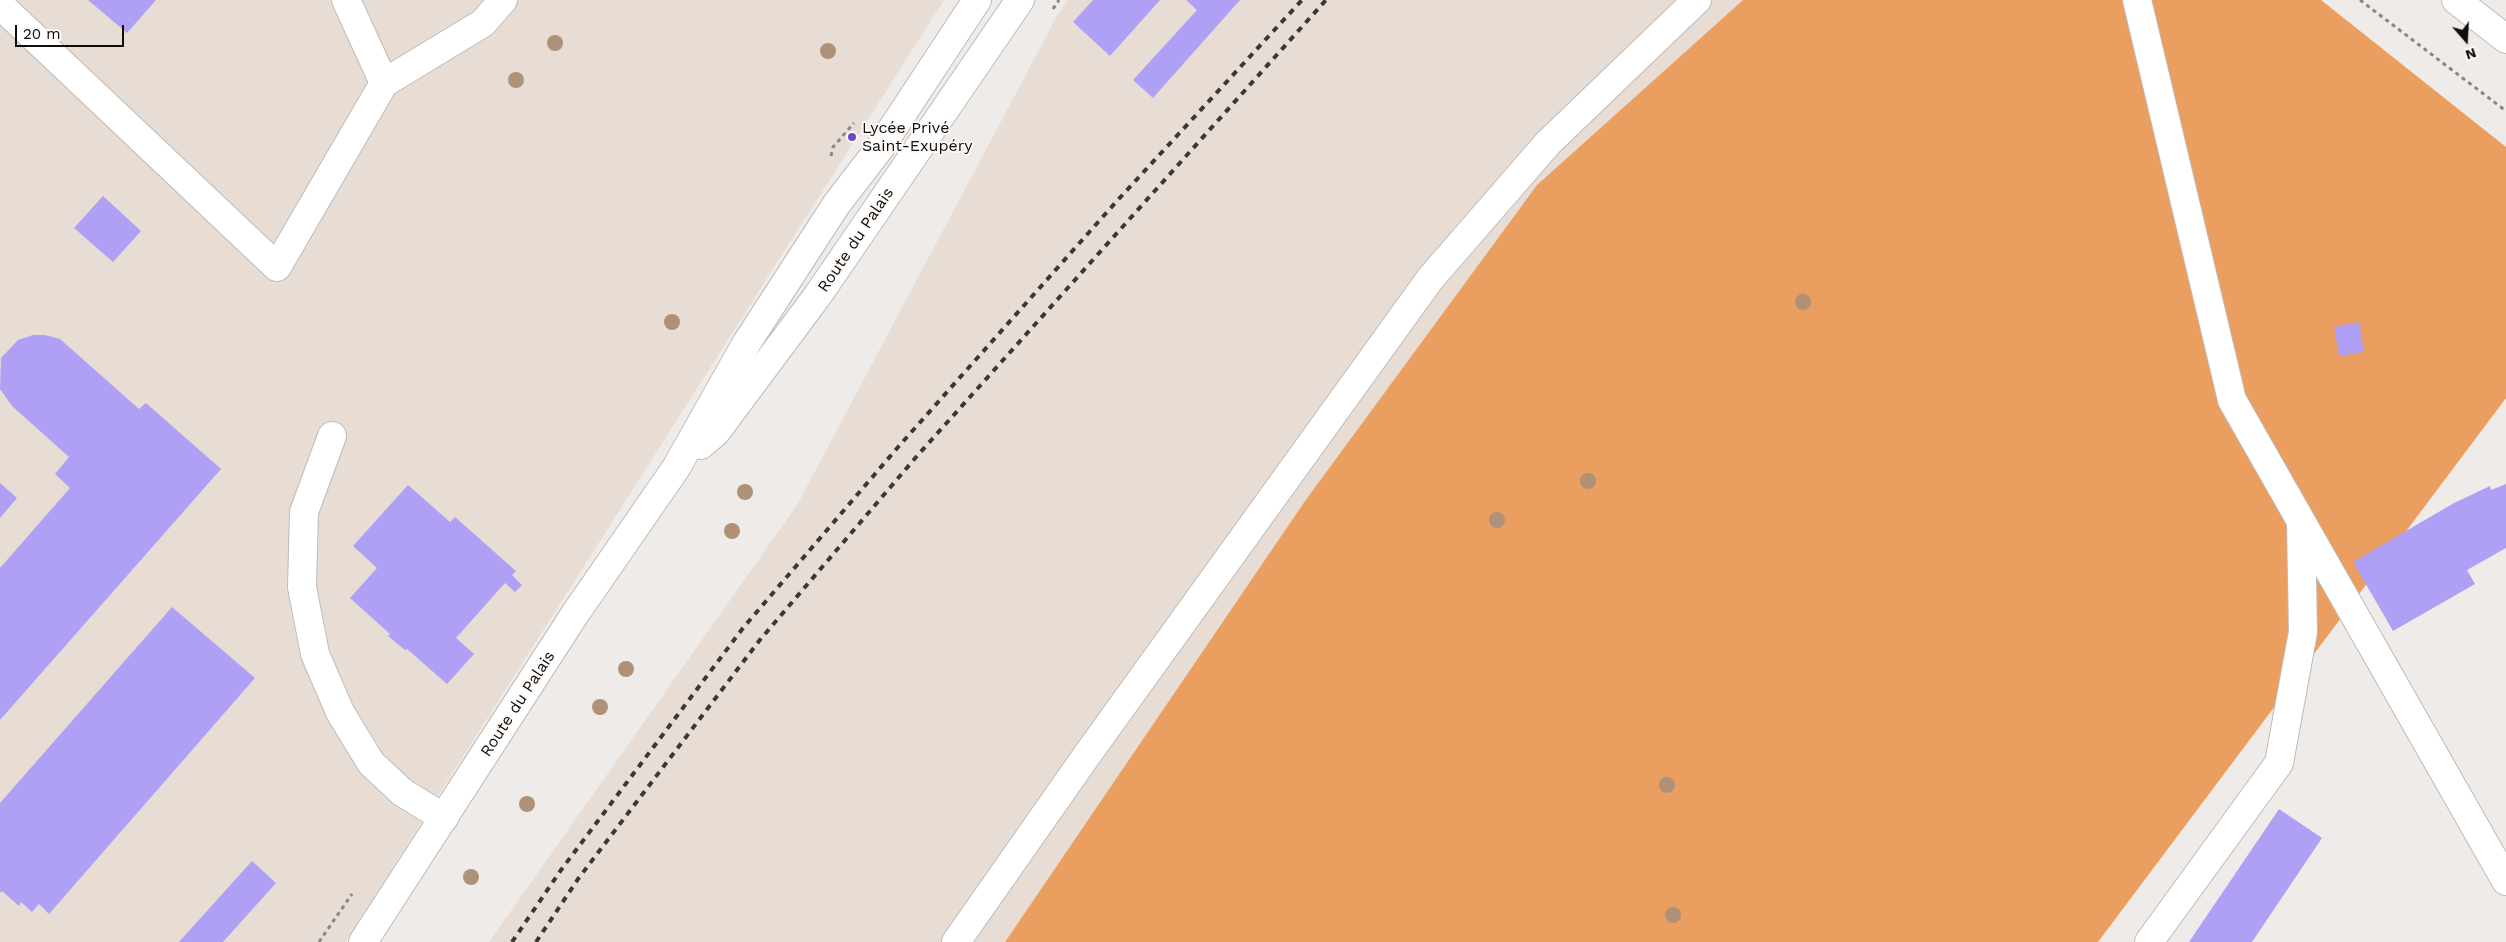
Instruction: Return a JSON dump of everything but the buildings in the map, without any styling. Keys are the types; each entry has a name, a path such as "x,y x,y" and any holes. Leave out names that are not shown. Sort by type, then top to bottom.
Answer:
{"main road":[{"path":"346,0 384,83"},
{"path":"0,5 277,267 384,83 483,22 503,0"},
{"name":"Route du Palais","path":"363,942 576,614 676,468 746,344 836,205 879,149 976,0"},
{"name":"Route du Palais","path":"676,468 716,432 818,295 1020,0"},
{"path":"956,942 1093,747 1430,279 1548,143 1697,0"},
{"path":"2137,0 2232,400 2301,518 2506,881"},
{"path":"2456,0 2506,38"},
{"path":"332,436 304,512 302,587 315,654 340,712 371,763 402,792 444,818"},
{"path":"2149,942 2279,763 2303,632 2301,518"}],"path":[{"path":"2360,0 2506,111"}],"shaded area":[{"path":"0,0 944,0 345,942 0,942"},
{"path":"1068,0 1743,0 1537,185 1305,501 1005,942 489,942 797,505 1057,16"},
{"path":"1743,0 2321,0 2506,147 2506,398 2098,942 1005,942 1305,501 1537,185"}],"railway":[{"path":"512,942 561,870 743,628 899,446 1116,202 1302,0"},
{"path":"536,942 578,879 759,641 917,456 1326,0"}],"place":[{"name":"Lycée Privé Saint-Exupéry","path":"852,137"}]}
